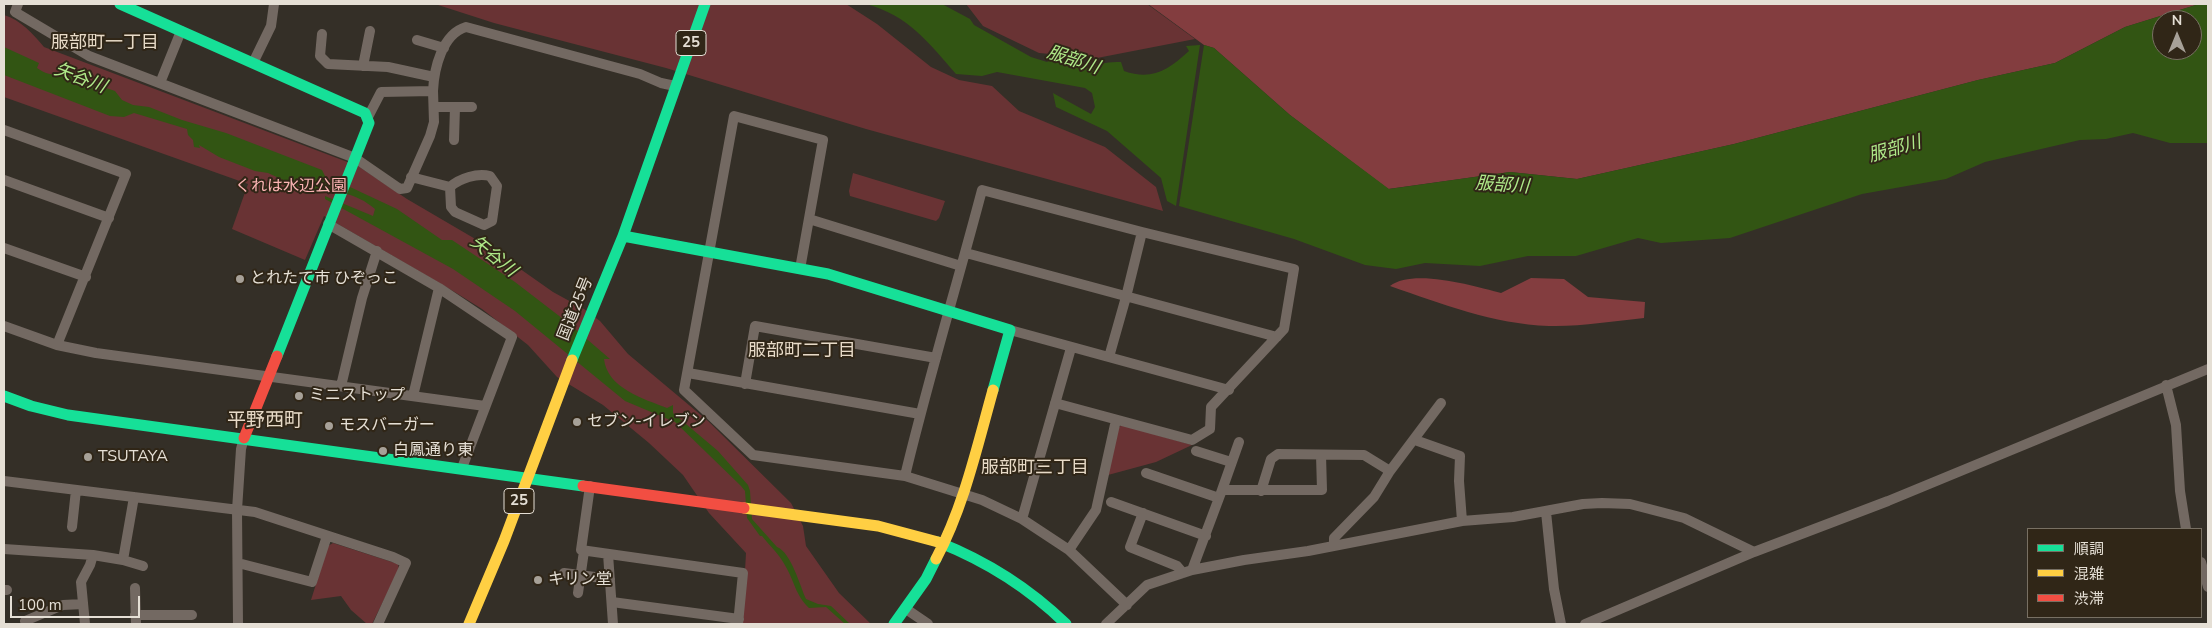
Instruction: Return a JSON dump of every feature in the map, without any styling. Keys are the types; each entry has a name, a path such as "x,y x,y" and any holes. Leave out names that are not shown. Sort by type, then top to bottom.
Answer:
{"main road":[{"path":"120,4 253,62 368,116 369,123 244,438"},
{"name":"国道25号","path":"469,624 623,236 705,4"},
{"path":"623,236 828,274 1010,330 964,494 944,544 926,580 894,624"},
{"path":"4,396 31,406 68,415 878,526 944,544 1005,575 1060,622"}],"street":[{"path":"18,4 15,12 89,56 355,158 400,189 407,188 430,136 434,122 433,91 437,61 444,48 458,31 466,27 640,74 661,83 676,84"},
{"path":"253,62 271,26 274,4"},
{"path":"363,66 370,30"},
{"path":"160,82 181,31"},
{"path":"322,34 320,56 328,64 388,67 434,77"},
{"path":"417,40 444,48"},
{"path":"368,116 381,92 433,91"},
{"path":"434,107 472,107"},
{"path":"454,140 456,107"},
{"path":"800,269 823,140 734,116 684,390 753,455 905,476 982,500 1022,519 1069,550 1127,605"},
{"path":"4,130 126,174 58,345"},
{"path":"480,174 490,176 497,186 492,221 484,225 455,212 451,207 450,187 455,183 480,174"},
{"path":"411,177 450,187"},
{"path":"4,180 108,218"},
{"path":"905,476 920,414 950,312 982,190 1294,269 1284,329 1212,407 1210,428 1192,440 1055,403"},
{"path":"809,219 961,266"},
{"path":"328,224 440,288 512,337 462,468"},
{"path":"1109,357 1142,232"},
{"path":"4,248 86,277"},
{"path":"341,386 362,298 376,251"},
{"path":"966,253 1277,337"},
{"path":"413,396 440,288"},
{"path":"4,326 58,345 96,354 485,406"},
{"path":"745,384 756,326 936,358"},
{"path":"1010,330 1229,390"},
{"path":"1022,519 1071,348"},
{"path":"1585,624 1754,552 1888,501 2208,368"},
{"path":"688,373 920,414"},
{"path":"2166,385 2176,425 2180,491 2186,528"},
{"path":"1334,546 1334,538 1374,497 1390,471 1441,403"},
{"path":"1069,550 1096,510 1116,420"},
{"path":"238,624 237,510 241,448 244,438"},
{"path":"1415,440 1460,456 1458,481 1462,521"},
{"path":"1188,572 1206,536 1239,442"},
{"path":"1196,451 1231,462"},
{"path":"1261,491 1271,459 1278,454 1364,455 1390,471"},
{"path":"1146,473 1220,494 1322,490 1321,454"},
{"path":"4,481 255,512 406,562 378,624"},
{"path":"578,593 584,551 581,550 590,486"},
{"path":"72,527 76,490"},
{"path":"123,560 134,497"},
{"path":"1111,502 1206,536"},
{"path":"1106,624 1147,585 1188,572 1244,560 1334,546 1462,521 1546,512 1583,504 1630,504 1684,518 1754,552"},
{"path":"1546,512 1554,589 1561,624"},
{"path":"1142,513 1130,547 1188,572"},
{"path":"238,563 312,582 327,536"},
{"path":"4,549 93,555 123,560 126,563 143,566"},
{"path":"584,551 743,573 738,622 612,602"},
{"path":"608,554 613,624"},
{"path":"85,624 81,582 93,555"},
{"path":"2202,566 2208,587"},
{"path":"564,573 610,580"},
{"path":"135,588 136,620 192,615"},
{"path":"24,621 63,605 83,604"},
{"path":"906,609 928,624"}],"green space":[{"path":"435,4 846,4 877,24 931,67 959,80 992,86 1019,111 1105,147 1156,187 1163,211 866,129 666,68 494,23"},
{"path":"966,4 1147,4 1195,39 1097,58 1039,53 983,26"},
{"name":"くれは水辺公園","path":"4,15 10,17 31,32 44,47 358,166 407,199 489,247 553,292 584,309 600,321 628,354 708,421 791,503 803,526 806,546 839,593 871,624 742,624 746,553 709,513 683,475 649,443 603,405 557,377 528,345 482,309 324,216 305,260 232,229 248,184 4,97"},
{"path":"853,173 945,201 939,218 936,221 850,196 849,191"},
{"path":"1122,425 1192,445 1156,462 1108,475 1118,428"},
{"path":"333,543 398,564 399,569 372,624 367,624 351,610 341,596 311,600 328,546"}],"shaded area":[{"path":"1148,4 2199,4 2180,10 2152,10 2152,19 2125,27 2055,63 1978,80 1734,144 1577,179 1510,172 1388,189 1290,115 1214,48 1204,45"},
{"path":"1428,278 1460,283 1501,293 1531,278 1564,279 1588,297 1645,302 1644,318 1572,326 1528,324 1468,312 1390,286 1400,281"}],"water":[{"path":"866,4 942,4 970,19 974,25 1031,57 1047,62 1061,61 1074,67 1077,64 1085,65 1088,68 1104,63 1121,62 1124,71 1143,75 1151,74 1174,64 1189,51 1186,46 1200,45 1176,206 1167,201 1161,178 1107,131 1056,107 1053,93 1091,114 1095,107 1092,93 1085,88 997,72 982,76 956,74 917,31 894,15"},
{"name":"服部川","path":"2199,4 2208,4 2207,143 2170,143 2133,133 2106,139 2080,140 1985,162 1946,179 1862,194 1730,238 1661,243 1638,238 1576,256 1528,256 1480,266 1425,263 1396,269 1365,265 1294,239 1179,206 1204,45 1214,48 1290,115 1389,189 1510,172 1577,179 1734,144 1978,80 2055,63 2125,27 2152,19 2152,60 2202,60 2202,10 2180,10"},
{"path":"4,47 39,63 37,68 46,73 56,75 62,73 115,91 122,100 133,105 149,107 182,120 226,133 322,170 327,180 335,180 397,209 442,240 452,240 515,282 567,322 610,359 604,359 607,369 619,385 638,396 667,408 673,405 673,413 718,451 748,485 752,519 777,547 787,555 806,599 818,604 831,606 850,624 845,624 826,607 809,608 804,603 781,558 760,536 747,518 745,491 675,422 625,401 515,311 453,269 325,199 325,196 373,216 375,209 368,203 346,194 296,186 268,173 255,171 219,157 199,145 200,148 194,147 193,140 188,135 187,129 134,113 124,117 110,116 4,75"}],"traffic: fast":[{"path":"120,4 365,113 369,123 277,356"},
{"path":"572,360 623,236 705,4"},
{"path":"623,236 828,274 1010,330 993,390"},
{"path":"4,396 31,406 68,415 583,486"},
{"path":"938,542 990,567 1022,587 1066,624"},
{"path":"894,624 926,579 936,559"}],"traffic: slow":[{"path":"469,624 504,541 572,360"},
{"path":"936,559 962,497 993,390"},
{"path":"744,508 878,526 938,542"}],"traffic: jam":[{"path":"244,438 277,356"},
{"path":"583,486 744,508"}],"place":[{"name":"とれたて市 ひぞっこ","path":"240,279"},
{"name":"ミニストップ","path":"299,396"},
{"name":"セブン-イレブン","path":"577,422"},
{"name":"モスバーガー","path":"329,426"},
{"name":"白鳳通り東","path":"383,451"},
{"name":"TSUTAYA","path":"88,457"},
{"name":"キリン堂","path":"538,580"}],"district":[{"name":"服部町一丁目","path":"105,44"},
{"name":"服部町二丁目","path":"802,352"},
{"name":"平野西町","path":"265,421"},
{"name":"服部町三丁目","path":"1035,469"}],"water label":[{"name":"矢谷川","path":"80,79"},
{"name":"矢谷川","path":"493,257"}]}
